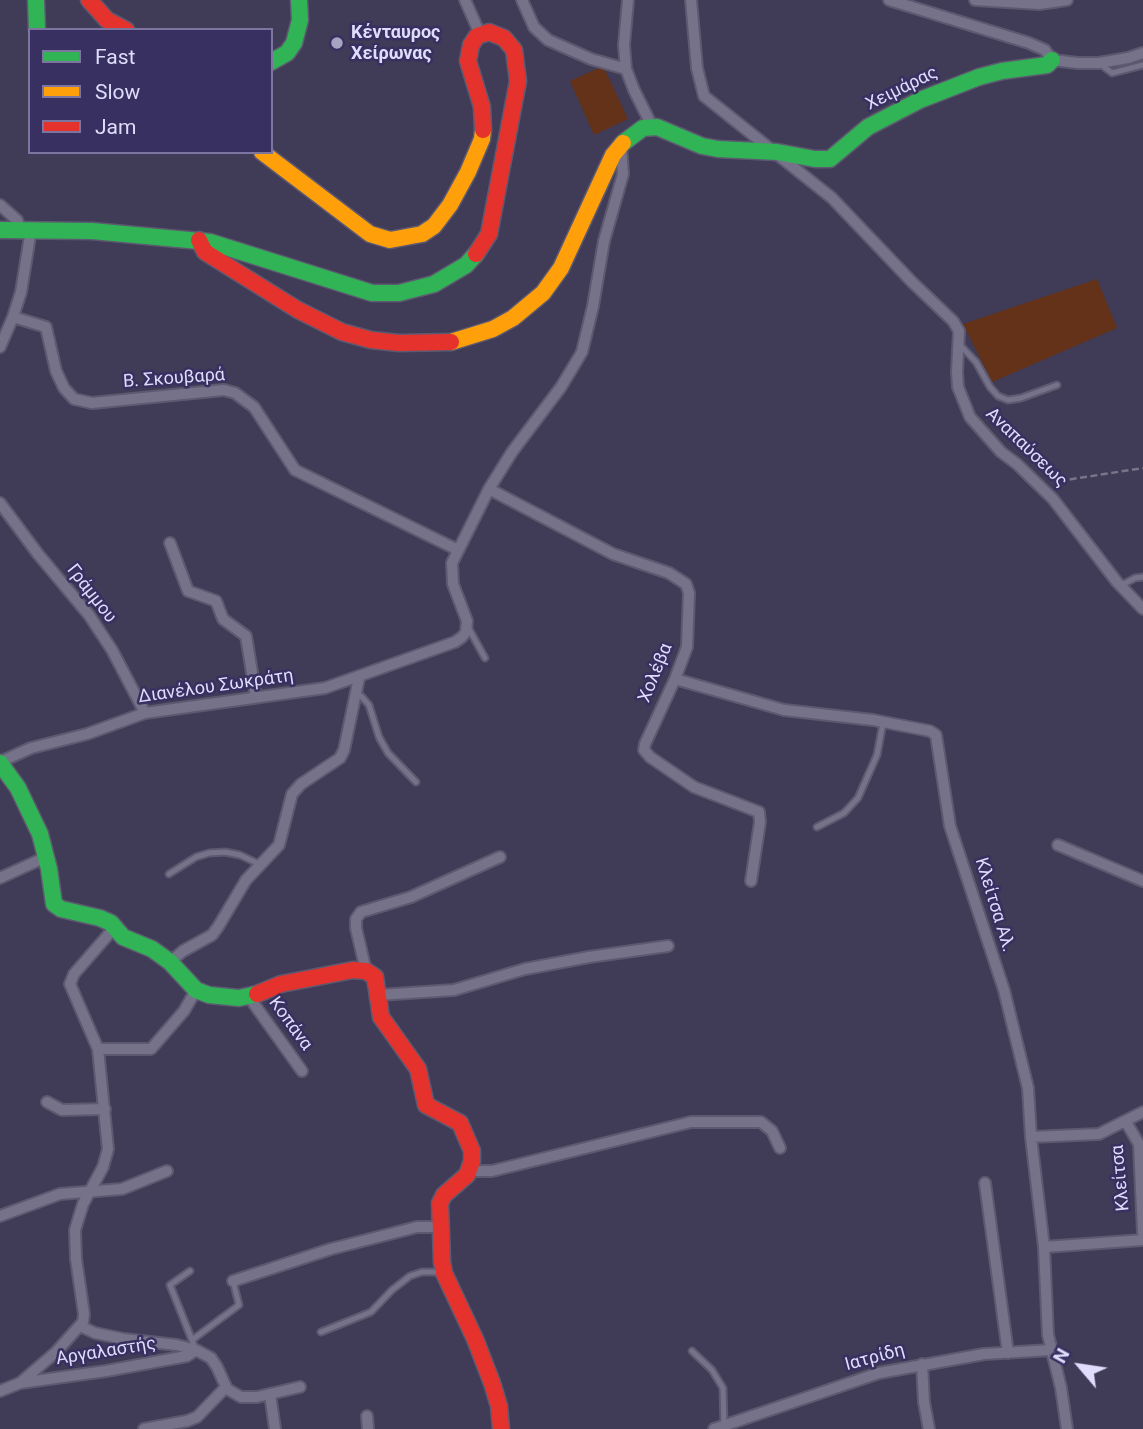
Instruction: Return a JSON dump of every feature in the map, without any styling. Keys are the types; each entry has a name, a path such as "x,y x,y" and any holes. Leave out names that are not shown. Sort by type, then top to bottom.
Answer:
{"street":[{"path":"36,0 37,28"},
{"path":"89,0 107,20 122,28"},
{"path":"273,61 287,53 294,43 300,20 299,0"},
{"path":"465,0 480,34"},
{"path":"522,0 534,27 548,40 591,59 626,69"},
{"path":"199,240 205,252 298,310 342,332 371,340 399,343 453,342 493,329 513,318 552,282 573,246 608,166 621,145 635,133 652,126 626,69 624,46 628,0"},
{"name":"Αναπαύσεως","path":"691,0 697,68 704,96 832,198 953,321 959,331 958,387 970,417 1001,452 1054,499 1120,586 1143,609"},
{"path":"889,0 1029,43 1045,50 1052,60 1078,64 1099,63 1143,53"},
{"path":"975,0 1039,4 1067,0"},
{"path":"0,230 92,231 199,240 239,249 343,286 372,293 411,291 434,284 459,271 478,253 489,234 518,81 516,57 510,44 494,33 480,34 471,45 468,61 482,107 482,139 450,205 434,226 422,234 390,240 370,233 265,154"},
{"name":"Χειμάρας","path":"652,126 707,147 830,159 868,127 920,100 979,77 1047,65 1052,60"},
{"path":"467,626 452,578 452,564 489,489 512,452 556,395 582,352 604,240 623,174 621,145"},
{"path":"0,205 26,230 23,282 13,317 0,347"},
{"name":"Β. Σκουβαρά","path":"13,317 46,327 56,371 64,388 74,399 92,403 224,390 235,393 254,407 295,470 458,550"},
{"name":"Χολέβα","path":"489,489 613,554 669,573 686,584 690,593 688,640 675,679 645,744 645,752 694,787 759,813 751,881"},
{"name":"Γράμμου","path":"0,503 89,615 112,650 145,713"},
{"path":"170,543 188,591 216,601 223,619 246,636 256,697"},
{"name":"Διανέλου Σωκράτη","path":"0,763 32,748 88,734 145,713 312,691 455,642 462,637 467,626"},
{"path":"170,962 183,951 212,935 246,880 279,845 292,793 301,784 337,762 343,754 359,677"},
{"name":"Κλείτσα Αλ.","path":"675,679 784,710 883,723 930,731 936,735 950,825 1004,990 1028,1088 1044,1247 1047,1325 1067,1429"},
{"path":"0,763 18,788 36,824 46,857 54,904 67,911 100,918 115,927 123,937 148,947 170,962 196,990 217,996 249,997 281,984 353,970 366,971 375,978 384,1023 418,1069 426,1105 460,1123 472,1151 469,1171 441,1199 439,1227 444,1273 492,1383 499,1406 501,1429"},
{"path":"1058,845 1143,881"},
{"path":"0,878 46,857"},
{"path":"366,971 356,928 356,919 361,912 423,892 500,857"},
{"path":"0,1391 20,1383 56,1352 80,1326 84,1314 75,1230 83,1204 103,1167 108,1149 98,1049 70,984 74,974 115,927"},
{"path":"379,995 454,990 525,969 668,946"},
{"path":"98,1049 151,1049 184,1011 196,990"},
{"name":"Κοπάνα","path":"249,997 302,1071"},
{"path":"47,1102 62,1110 105,1109"},
{"path":"1031,1137 1091,1135 1126,1122 1143,1112"},
{"path":"469,1171 508,1168 691,1122 761,1122 772,1131 780,1148"},
{"name":"Κλείτσα","path":"1126,1122 1141,1144 1143,1233"},
{"path":"0,1216 60,1194 122,1189 167,1171"},
{"path":"985,1183 1008,1353"},
{"path":"233,1281 331,1249 417,1227 439,1227"},
{"path":"1044,1247 1143,1240"},
{"path":"80,1326 95,1333 124,1339 194,1345 214,1363 226,1387 235,1395 248,1399 300,1387"},
{"name":"Αργαλαστής","path":"20,1383 187,1356 194,1345"},
{"name":"Ιατρίδη","path":"719,1427 879,1373 922,1364 1051,1350"},
{"path":"922,1364 929,1429"},
{"path":"144,1429 197,1417 226,1387"},
{"path":"270,1394 275,1429"},
{"path":"367,1416 368,1429"}],"lane":[{"path":"1099,63 1112,73 1143,65"},
{"path":"958,343 976,362 998,396 1008,400 1021,398 1057,385"},
{"path":"1120,586 1143,577"},
{"path":"467,626 485,658"},
{"path":"356,694 369,705 379,737 388,753 416,782"},
{"path":"817,828 844,813 858,798 877,755 883,723"},
{"path":"169,874 196,857 209,853 232,853 262,865"},
{"path":"190,1271 170,1285 194,1345"},
{"path":"321,1332 371,1312 410,1276 422,1272 444,1273"},
{"name":"Αργαλαστής","path":"194,1345 239,1305 233,1281"},
{"path":"692,1351 706,1364 723,1388 719,1427"}],"path":[{"path":"1040,474 1066,480 1143,468"}],"shaded area":[{"path":"603,66 628,119 594,135 570,81"},
{"path":"1097,279 1117,328 992,382 963,324"}],"traffic: fast":[{"path":"36,0 37,28"},
{"path":"273,61 287,53 294,43 300,20 299,0"},
{"path":"623,143 643,128 657,127 702,146 718,149 777,152 830,159 868,127 920,100 979,77 1047,65 1052,60"},
{"path":"0,230 92,231 210,242 372,293 399,293 434,284 466,265 476,254"},
{"path":"0,763 18,788 40,834 54,904 61,909 111,923 123,937 152,949 170,962 196,990 209,995 239,998 257,994"}],"traffic: slow":[{"path":"265,154 370,234 390,240 422,234 434,226 450,205 468,172 483,130"},
{"path":"451,342 493,329 513,318 543,293 561,268 613,155 623,143"}],"traffic: jam":[{"path":"89,0 107,20 122,28"},
{"path":"476,254 489,234 518,81 514,50 504,38 489,32 477,36 471,45 468,61 482,107 483,130"},
{"path":"199,240 205,252 298,310 342,332 371,340 399,343 451,342"},
{"path":"257,994 281,984 353,970 366,971 375,977 381,1017 418,1069 426,1105 460,1123 472,1151 472,1161 467,1175 444,1195 440,1203 442,1262 444,1273 492,1383 499,1406 501,1429"}],"place":[{"name":"Κένταυρος Χείρωνας","path":"337,43"}]}
